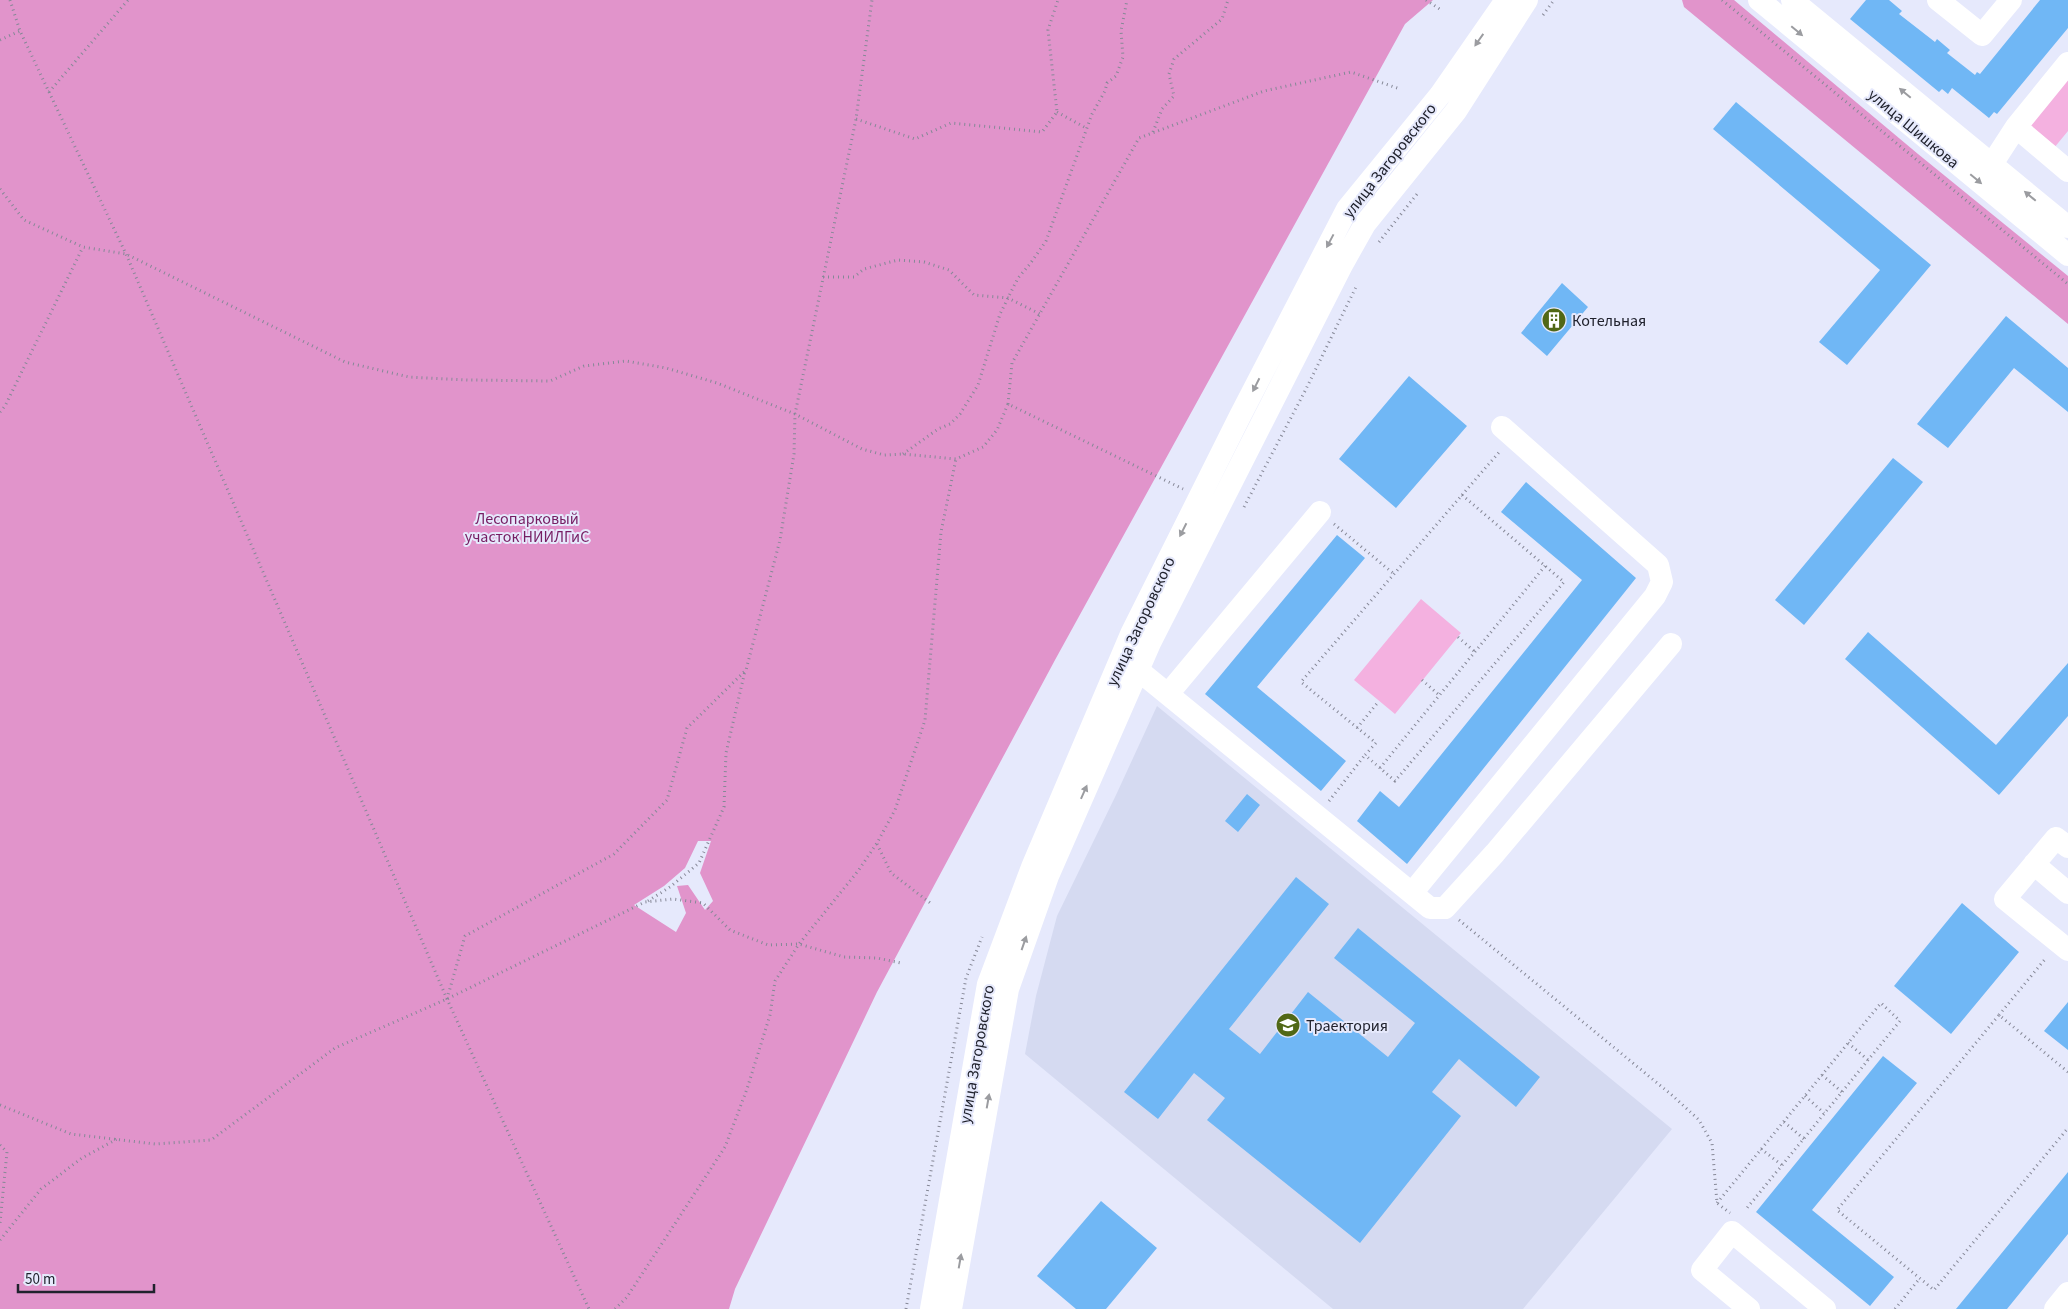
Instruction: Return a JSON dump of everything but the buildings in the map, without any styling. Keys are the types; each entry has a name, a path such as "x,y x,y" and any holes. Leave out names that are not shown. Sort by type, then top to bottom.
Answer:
{"street":[{"name":"улица Загоровского","path":"930,1309 988,984 1032,867 1131,634 1347,209 1440,95 1506,0"},
{"name":"улица Загоровского","path":"951,1309 1008,989 1048,876 1138,670 1365,224 1456,111 1527,0"},
{"name":"улица Шишкова","path":"1759,0 2068,255"},
{"name":"улица Шишкова","path":"1792,0 2067,224"},
{"path":"1938,0 1982,36 2011,0"},
{"path":"1992,164 2016,127 2068,63"},
{"path":"2016,127 2068,171"},
{"path":"1412,893 1655,596 1662,582 1658,566 1508,432"},
{"path":"1168,694 1320,512"},
{"path":"1138,670 1430,908 1445,908 1495,854 1671,644"},
{"path":"2063,946 2005,899 2056,838 2068,847"},
{"path":"2034,864 2068,893"},
{"path":"1749,1309 1702,1270 1732,1232 1825,1309"},
{"path":"2055,1309 2068,1293"}],"path":[{"path":"10,0 20,31 126,254 447,1000 589,1309"},
{"path":"49,92 128,0"},
{"path":"0,1105 71,1134 155,1144 210,1140 335,1048 447,1000 645,902 670,887 699,863 724,808 726,753 780,540 794,454 795,414 856,119 872,0"},
{"path":"856,119 916,139 951,124 1042,132 1057,112 1048,30 1058,0"},
{"path":"903,454 938,429 950,424 960,414 978,385 1000,314 1018,278 1046,241 1086,128 1107,83 1116,76 1123,57 1121,31 1127,0"},
{"path":"1154,132 1162,109 1174,96 1169,74 1174,59 1222,19 1228,0"},
{"path":"1426,0 1441,10"},
{"path":"1538,23 1554,0"},
{"path":"1722,0 2068,284"},
{"path":"0,40 20,31"},
{"path":"0,189 24,220 83,247 126,254 345,362 409,377 468,380 550,380 584,366 626,361 666,368 717,383 795,414 862,449 884,455 903,454 956,459 983,447 997,430 1008,404 1012,363 1139,138 1264,91 1351,72 1400,89"},
{"path":"1057,112 1086,128"},
{"path":"1374,249 1423,187"},
{"path":"0,412 5,406 83,247"},
{"path":"823,277 854,277 864,269 898,260 924,262 949,270 974,296 1008,298 1040,314"},
{"path":"1241,513 1305,391 1361,276"},
{"path":"1008,404 1159,479 1200,496"},
{"path":"1317,815 1376,743 1301,682 1462,495 1508,432"},
{"path":"615,1309 627,1297 689,1204 724,1147 747,1089 770,1015 774,981 799,944 858,871 877,843 895,810 925,720 941,532 956,459"},
{"path":"1365,755 1395,781 1564,582 1462,495"},
{"path":"1320,512 1394,574"},
{"path":"1380,768 1545,566"},
{"path":"1458,637 1475,652"},
{"path":"447,1000 465,936 614,854 667,800 687,728 746,670"},
{"path":"1422,680 1439,695"},
{"path":"1357,728 1379,701"},
{"path":"877,843 891,873 933,904"},
{"path":"645,902 673,899 703,903 730,930 768,945 799,944 844,957 877,958 901,963"},
{"path":"1445,908 1699,1120 1712,1143 1717,1203 1741,1221 1732,1232"},
{"path":"2063,946 1999,1015 1837,1210 1934,1290 2068,1128"},
{"path":"1717,1203 1881,1003 1900,1021 1747,1208"},
{"path":"1999,1015 2068,1072"},
{"path":"1848,1043 1868,1060"},
{"path":"1822,1075 1842,1092"},
{"path":"1805,1096 1824,1113"},
{"path":"1784,1122 1804,1139"},
{"path":"0,1240 41,1189 82,1158 117,1139"},
{"path":"0,1145 7,1152 0,1223"},
{"path":"1761,1149 1782,1165"},
{"path":"1895,1309 1920,1278"}],"shaded area":[{"path":"2068,63 2068,131 2049,154 2016,127"},
{"path":"1421,599 1461,633 1395,714 1354,680"},
{"name":"Траектория","path":"1157,706 1672,1129 1523,1309 1333,1309 1025,1054 1036,996 1057,916"}],"green space":[{"name":"Лесопарковый участок НИИЛГиС","path":"0,0 1433,0 1405,24 1055,660 877,992 735,1289 729,1309 0,1309","holes":["698,841 711,841 700,873 713,901 705,910 688,885 677,886 686,913 676,932 634,905 664,886 685,868"]},
{"path":"1682,0 1734,0 1918,154 2068,276 2068,324 1684,7"}],"place":[{"name":"Котельная","path":"1554,320"},
{"name":"Траектория","path":"1288,1025"}]}
